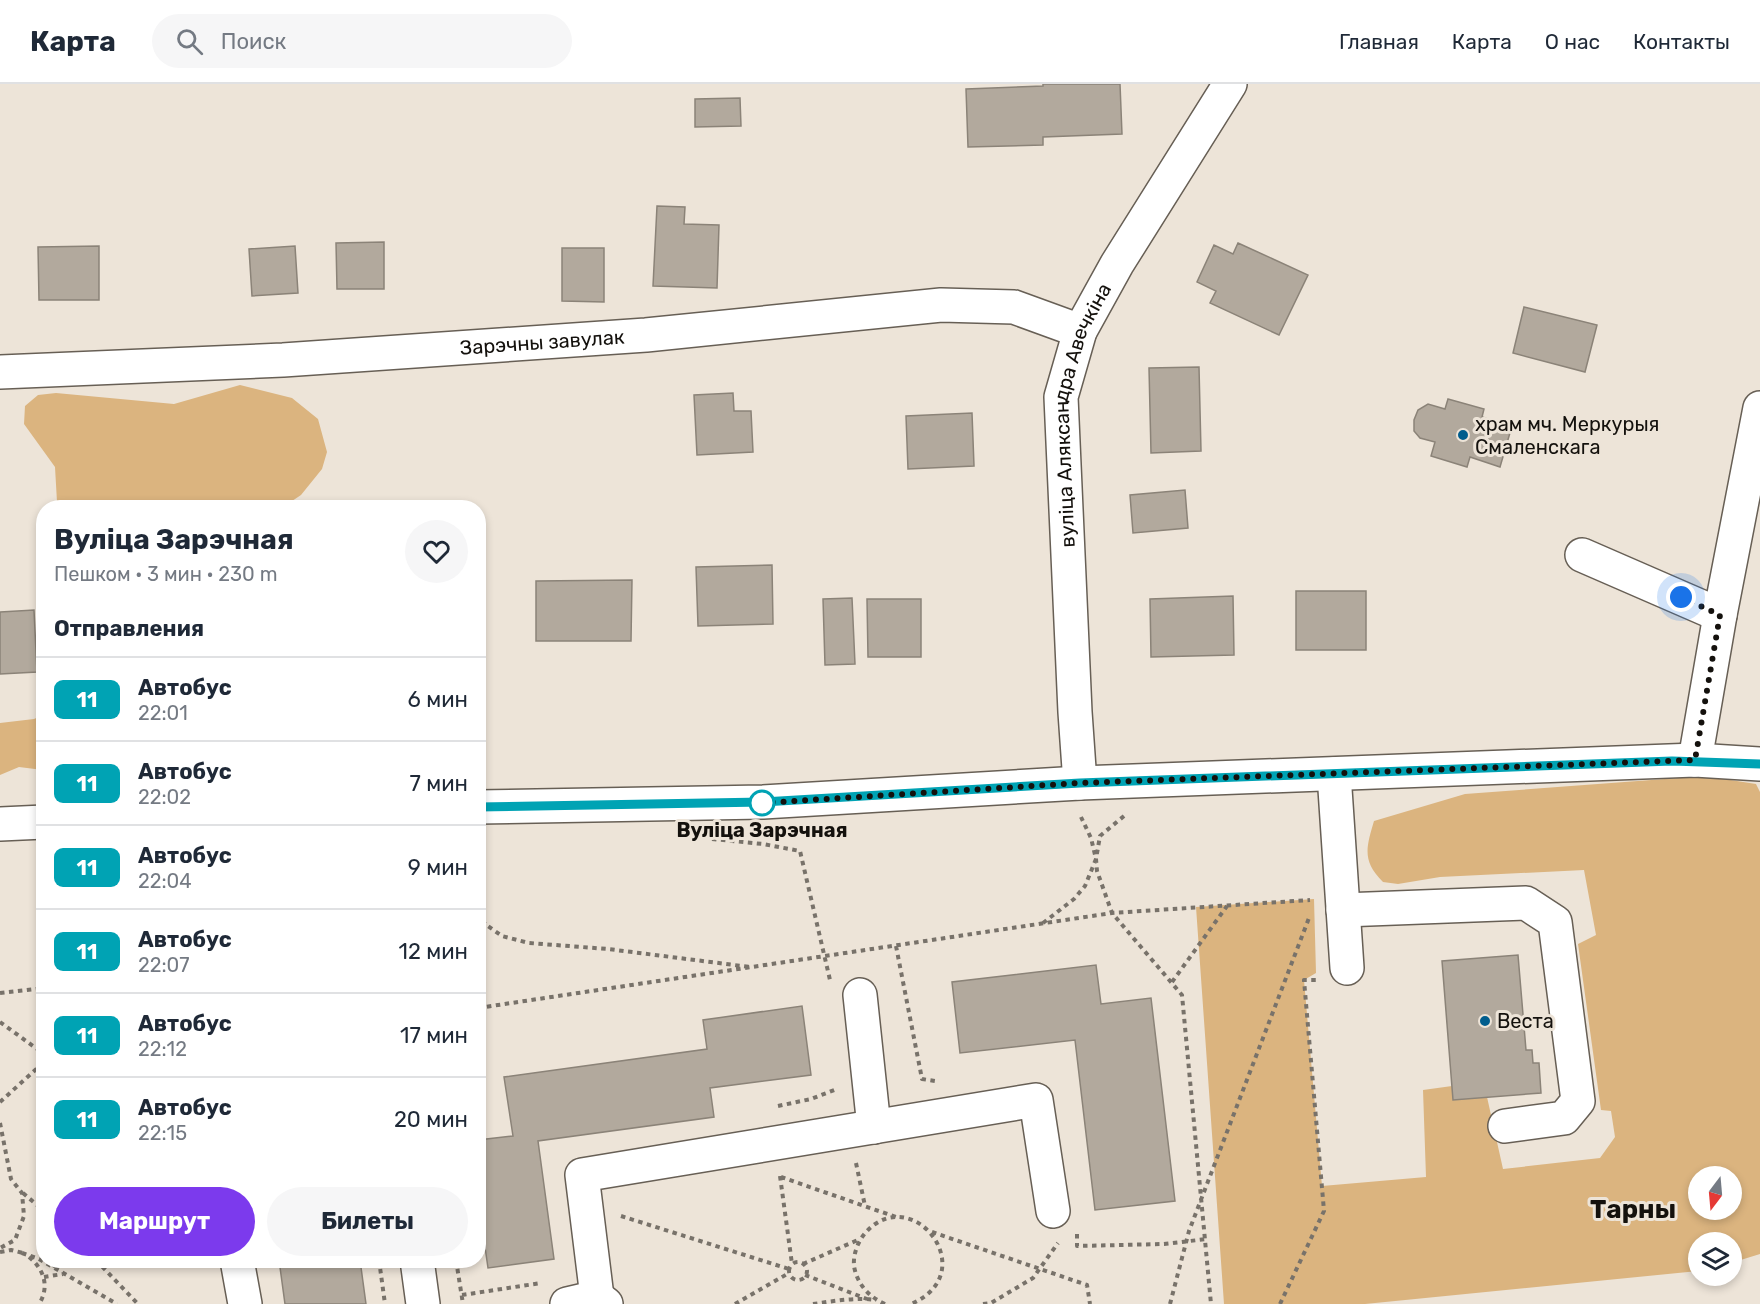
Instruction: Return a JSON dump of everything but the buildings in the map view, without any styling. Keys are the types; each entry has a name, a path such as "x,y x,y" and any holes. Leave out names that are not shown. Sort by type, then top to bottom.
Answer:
{"street":[{"name":"вуліца Аляксандра Авечкіна","path":"1080,798 1061,397 1080,331 1117,264 1230,84"},
{"name":"Зарэчны завулак","path":"0,372 283,360 646,335 941,305 1014,307 1080,331"},
{"path":"1695,760 1760,408"},
{"path":"1582,555 1720,615"},
{"path":"486,807 1080,798 1334,774 1695,760 1760,764"},
{"path":"1334,774 1324,906 1335,974"},
{"path":"0,824 36,822"},
{"path":"1324,906 1526,903 1555,922 1578,1101 1564,1118 1505,1126"},
{"path":"860,995 861,1129"},
{"path":"590,1302 586,1204 582,1174 1036,1100 1059,1223"},
{"path":"238,1268 245,1304"},
{"path":"418,1268 423,1304"}],"path":[{"path":"1080,798 1097,871 1112,914 1182,995 1201,1199 1207,1239 1211,1304"},
{"path":"1043,924 1074,899 1085,886 1096,859 1100,836 1128,813"},
{"path":"763,844 800,851 825,956"},
{"path":"1172,982 1227,905"},
{"path":"486,1007 1112,914 1227,905 1324,906 1201,1199 1189,1231 1170,1304"},
{"path":"486,925 502,936 529,943 698,959 754,967"},
{"path":"1280,1304 1324,1212 1304,980 1335,974"},
{"path":"0,993 36,989"},
{"path":"0,1022 36,1048"},
{"path":"0,1102 36,1069"},
{"path":"0,1123 11,1179 22,1193 36,1204"},
{"path":"861,1129 865,1207"},
{"path":"735,1304 789,1271 792,1264 780,1177 865,1207 911,1219 929,1231 941,1249 943,1262 940,1277 933,1290 911,1304"},
{"path":"0,1250 15,1240 24,1216 22,1193"},
{"path":"586,1204 789,1271"},
{"path":"885,1304 866,1292 862,1286 854,1266 855,1252 861,1238 870,1228 882,1220 897,1217"},
{"path":"983,1304 991,1303 1033,1278 1040,1268 1059,1223"},
{"path":"929,1231 1087,1285 1090,1304"},
{"path":"792,1264 798,1262 803,1264 861,1238"},
{"path":"0,1250 11,1250 36,1258"},
{"path":"22,1253 32,1258 36,1263"},
{"path":"803,1264 806,1269 805,1275"},
{"path":"39,1304 45,1288 44,1277 40,1268"},
{"path":"54,1268 117,1304"},
{"path":"104,1268 138,1304"},
{"path":"380,1268 385,1304"},
{"path":"457,1268 463,1304"},
{"path":"789,1271 791,1277 796,1280 805,1275"},
{"path":"44,1277 64,1274"},
{"path":"805,1275 867,1299"},
{"path":"813,1304 877,1300"}],"shaded area":[{"path":"240,385 292,398 318,419 327,452 322,469 301,495 294,500 57,500 55,467 24,424 25,406 38,395 56,393 174,404"},
{"path":"36,718 36,769 19,767 0,775 0,723"},
{"path":"1705,776 1756,784 1760,792 1760,1254 1742,1260 1742,1232 1688,1232 1688,1272 1365,1304 1224,1304 1196,907 1314,899 1316,973 1304,980 1322,1186 1426,1177 1423,1090 1452,1086 1453,1100 1487,1097 1503,1169 1600,1158 1615,1137 1611,1111 1601,1110 1578,944 1596,935 1584,870 1440,877 1398,884 1383,882 1369,861 1369,839 1374,821 1465,794"}],"bus line":[{"name":"11","path":"486,807 763,802 1080,783 1695,760 1760,764"}],"place":[{"name":"храм мч. Меркурыя Смаленскага","path":"1463,435"},
{"name":"Вуліца Зарэчная","path":"762,803"},
{"name":"Веста","path":"1485,1021"}],"district":[{"name":"Тарны","path":"1633,1209"}],"route":[{"path":"762,803 1080,783 1695,760 1720,615 1681,597"}]}
